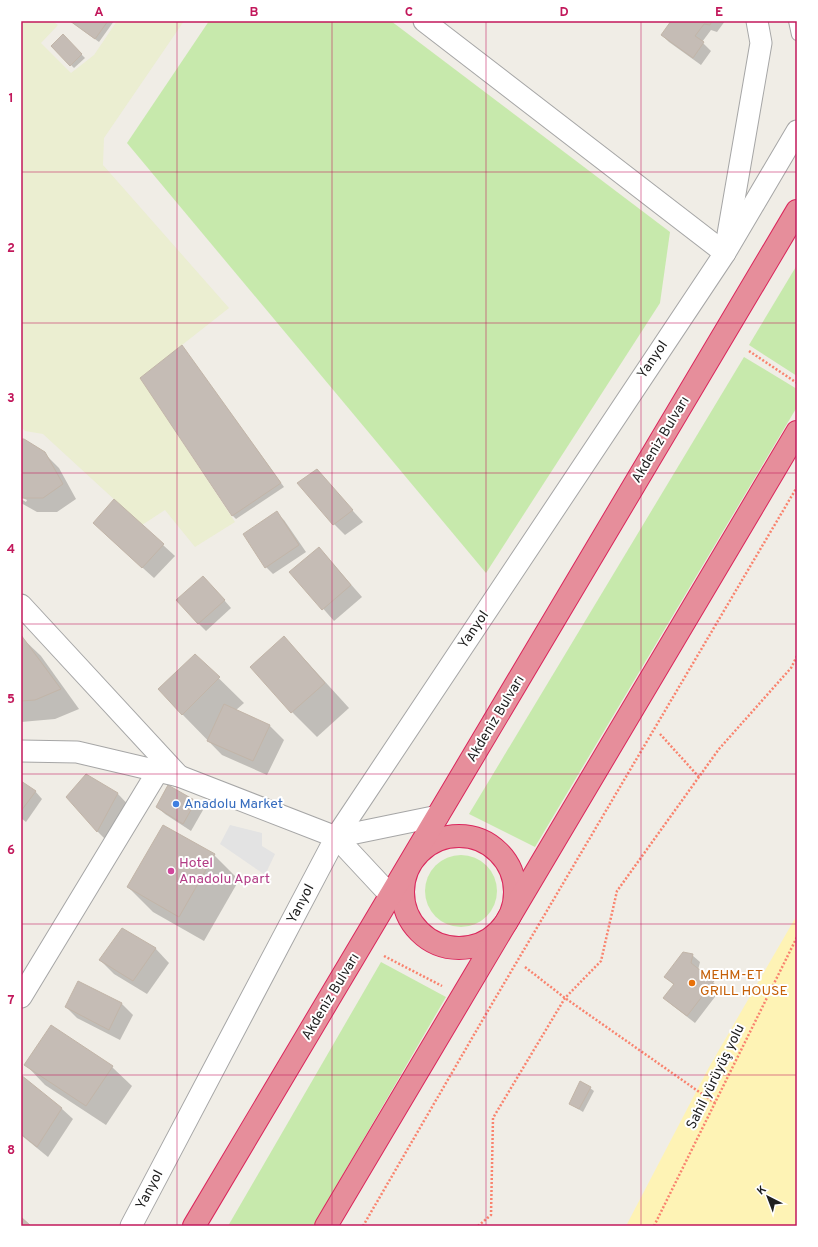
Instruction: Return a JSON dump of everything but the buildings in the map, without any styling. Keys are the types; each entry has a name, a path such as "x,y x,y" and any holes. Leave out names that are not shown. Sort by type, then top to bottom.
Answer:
{"highway":[{"name":"Akdeniz Bulvarı","path":"194,1226 797,211"},
{"path":"326,1226 797,432"},
{"path":"451,836 468,836 485,841 500,852 507,861 516,883 515,901 510,918 498,933 481,944 462,948 442,946 425,937 412,922 404,904 403,885 409,866 419,852 434,841 451,836"}],"street":[{"path":"424,21 725,253 797,131"},
{"name":"Yanyol","path":"131,1226 336,837 725,253 761,43 757,21"},
{"path":"21,605 179,776"},
{"path":"21,751 78,752 179,776 336,837 391,896"},
{"path":"21,997 158,771"},
{"path":"336,837 438,816"}],"lane":[{"path":"794,21 797,35"}],"path":[{"path":"749,351 797,382"},
{"path":"363,1226 482,1020 797,487"},
{"path":"478,1226 491,1215 493,1118 565,998 601,961 617,891 719,749 791,668 797,656"},
{"path":"660,734 699,777"},
{"name":"Sahil yürüyüş yolu","path":"654,1226 797,937"},
{"path":"384,956 444,988"},
{"path":"525,967 565,998 715,1103"}],"green space":[{"path":"21,21 52,21 58,25 41,43 71,73 94,55 117,21 184,21 104,138 103,165 229,308 140,378 235,522 195,547 165,510 142,525 43,434 25,431 21,426"},
{"path":"209,21 391,21 670,232 660,303 486,573 127,143"},
{"path":"797,265 797,376 749,345"},
{"path":"744,357 797,389 797,407 535,847 469,814"},
{"path":"454,855 468,855 475,857 487,865 495,877 497,891 495,905 487,917 475,925 468,927 454,927 447,925 435,917 427,905 425,898 425,884 427,877 435,865 447,857"},
{"path":"381,962 446,997 313,1226 228,1226"}],"sand":[{"path":"797,915 797,1226 626,1226 708,1069"}],"shaded area":[{"path":"230,825 262,833 262,846 275,854 265,875 220,844"}],"place":[{"name":"Anadolu Market","path":"176,804"},
{"name":"Hotel Anadolu Apart","path":"171,871"},
{"name":"MEHM-ET GRILL HOUSE","path":"692,983"}]}
